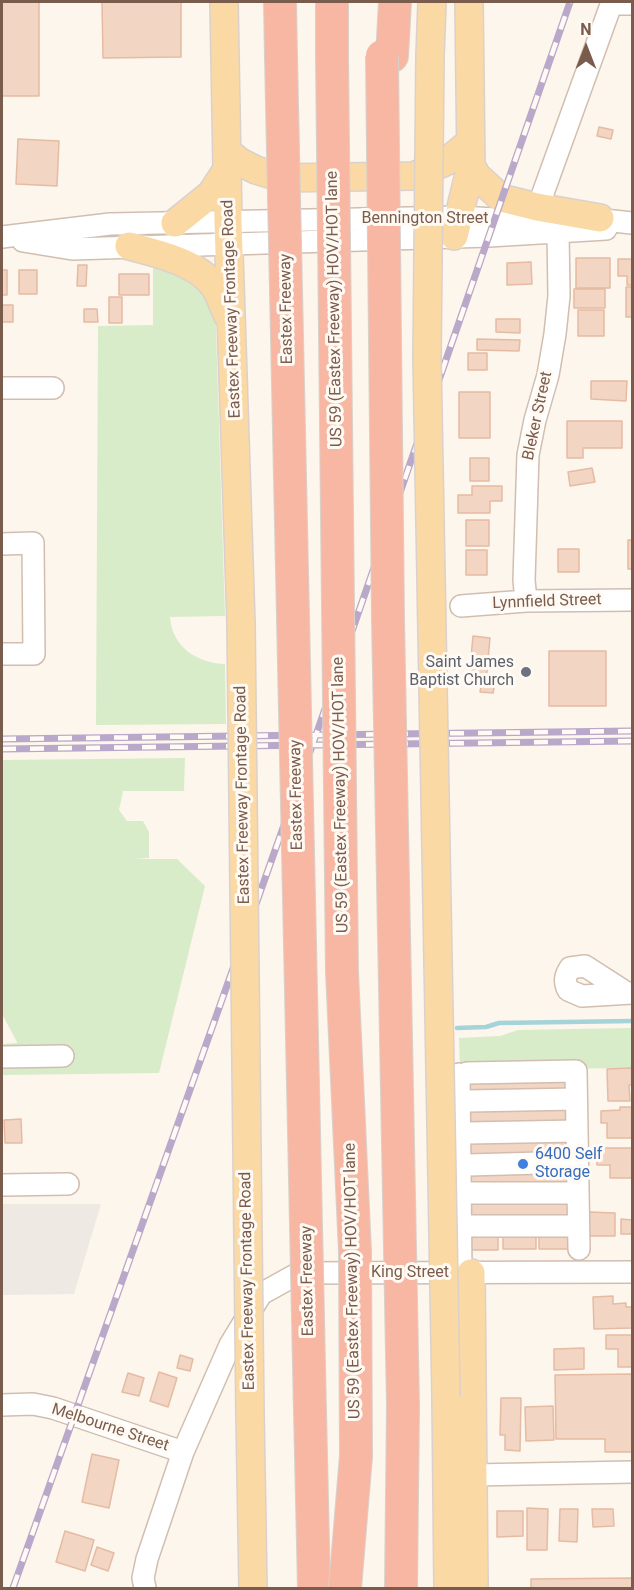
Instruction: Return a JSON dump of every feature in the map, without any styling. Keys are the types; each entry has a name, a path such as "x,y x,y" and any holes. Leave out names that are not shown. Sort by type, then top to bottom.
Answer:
{"highway":[{"name":"Eastex Freeway","path":"279,2 314,1588"},
{"name":"US 59 (Eastex Freeway) HOV/HOT lane","path":"332,2 342,972 355,1252 356,1456 345,1588"},
{"path":"381,2 387,56"},
{"path":"395,2 387,56 384,186 388,619 403,1406 401,1588"}],"main road":[{"name":"Eastex Freeway Frontage Road","path":"224,2 241,623 253,1588"},
{"path":"432,2 427,358 448,1588"},
{"path":"456,226 470,155 470,2"},
{"path":"175,223 211,194 228,160 240,162 282,178 414,176 447,161 470,155"},
{"path":"470,155 477,176 501,198 535,213 600,218"},
{"path":"129,246 172,258 196,271 213,285 232,324"},
{"path":"466,1273 473,1475 474,1588"}],"street":[{"path":"535,213 611,3 633,4"},
{"name":"Bennington Street","path":"2,238 72,249 129,246 229,232 456,226 535,213"},
{"name":"Bennington Street","path":"600,218 633,225"},
{"name":"Bennington Street","path":"2,238 110,224 175,223 229,232"},
{"name":"Bennington Street","path":"456,226 489,236 633,225"},
{"name":"Bleker Street","path":"525,601 525,499 528,455 548,375 555,334 559,296 558,231"},
{"path":"2,388 53,388"},
{"path":"2,544 33,543 34,654 2,654"},
{"name":"Lynnfield Street","path":"461,606 525,601 633,600"},
{"path":"2,1057 63,1056"},
{"path":"466,1273 461,1226 463,1073 576,1071 579,1249"},
{"path":"468,1101 576,1099"},
{"path":"468,1133 577,1131"},
{"path":"468,1165 577,1162"},
{"path":"2,1185 68,1184"},
{"path":"461,1193 578,1193"},
{"path":"461,1226 578,1226"},
{"name":"King Street","path":"145,1588 143,1578 147,1558 183,1452 230,1345 261,1294 299,1273 633,1272"},
{"name":"Melbourne Street","path":"2,1405 33,1404 54,1408 183,1452"},
{"path":"473,1475 633,1472"}],"shaded area":[{"path":"2,1204 101,1204 74,1294 2,1295"}],"green space":[{"path":"153,263 167,263 215,298 225,616 170,617 176,637 188,651 196,657 225,664 226,724 96,725 98,326 153,325"},
{"path":"185,758 184,791 123,791 119,810 127,821 143,821 149,832 149,858 133,859 177,859 205,886 159,1073 2,1075 2,1044 17,1042 2,1014 2,760"},
{"path":"632,1028 632,1068 460,1070 459,1038 500,1036 518,1030"}],"building":[{"path":"2,2 39,2 39,96 2,96"},
{"path":"102,2 181,2 181,57 103,58"},
{"path":"599,127 613,130 611,139 597,136"},
{"path":"18,139 59,141 57,186 16,184"},
{"path":"576,258 610,258 610,288 576,288"},
{"path":"618,259 632,259 632,285 627,285 627,276 618,276"},
{"path":"531,262 532,284 507,285 507,263"},
{"path":"78,265 87,265 86,286 77,286"},
{"path":"2,270 7,270 7,295 2,295"},
{"path":"19,270 37,270 37,294 19,294"},
{"path":"119,274 149,274 149,295 119,295"},
{"path":"626,287 632,287 632,317 626,317"},
{"path":"574,289 605,289 605,308 574,308"},
{"path":"109,297 122,297 122,323 109,323"},
{"path":"2,305 13,305 13,322 2,322"},
{"path":"84,309 97,309 98,322 84,322"},
{"path":"578,310 604,310 604,336 578,336"},
{"path":"496,319 520,319 520,333 496,332"},
{"path":"477,339 520,340 519,351 477,350"},
{"path":"468,353 487,353 487,370 468,370"},
{"path":"591,381 627,381 626,401 591,399"},
{"path":"459,392 490,392 490,438 459,438"},
{"path":"567,421 622,421 622,448 583,448 583,458 567,458"},
{"path":"470,458 489,458 489,481 470,481"},
{"path":"592,468 595,482 570,486 568,472"},
{"path":"472,486 502,486 502,501 490,501 490,513 458,513 458,495 472,495"},
{"path":"466,520 489,520 489,546 466,546"},
{"path":"628,540 632,540 632,569 628,569"},
{"path":"558,549 579,549 579,572 558,572"},
{"path":"466,550 487,550 487,575 466,575"},
{"path":"473,636 490,638 486,682 495,683 493,693 480,692 482,680 469,678"},
{"path":"549,651 606,651 606,706 549,706"},
{"path":"632,1068 632,1085 629,1085 630,1101 608,1101 607,1069"},
{"path":"569,1076 569,1093 466,1094 466,1077"},
{"path":"465,1107 570,1108 570,1126 465,1126"},
{"path":"620,1107 632,1107 632,1138 607,1138 607,1123 601,1123 601,1111 620,1110"},
{"path":"21,1119 22,1143 5,1143 4,1120"},
{"path":"571,1138 571,1156 467,1158 467,1140"},
{"path":"596,1148 632,1148 632,1178 610,1178 610,1165 597,1165"},
{"path":"572,1170 572,1187 468,1189 467,1172"},
{"path":"570,1202 570,1220 468,1221 468,1204"},
{"path":"589,1212 615,1213 615,1236 589,1236"},
{"path":"621,1219 632,1220 632,1234 621,1234"},
{"path":"539,1234 573,1234 573,1249 539,1249"},
{"path":"503,1235 536,1235 536,1249 503,1249"},
{"path":"467,1236 498,1236 498,1250 467,1250"},
{"path":"613,1296 613,1304 626,1303 626,1307 632,1307 632,1328 594,1329 593,1297"},
{"path":"606,1335 632,1335 632,1367 618,1367 618,1349 606,1349"},
{"path":"584,1348 584,1369 554,1370 554,1349"},
{"path":"180,1355 193,1359 190,1371 177,1368"},
{"path":"159,1372 177,1378 168,1407 150,1401"},
{"path":"128,1373 144,1378 139,1396 122,1392"},
{"path":"632,1374 632,1452 605,1452 605,1439 556,1439 555,1375"},
{"path":"501,1398 521,1398 520,1451 505,1450 505,1435 500,1435"},
{"path":"553,1406 554,1440 526,1441 525,1407"},
{"path":"92,1454 119,1460 109,1508 82,1502"},
{"path":"527,1508 548,1509 547,1550 527,1550"},
{"path":"560,1509 578,1509 577,1542 559,1541"},
{"path":"592,1509 613,1509 614,1526 593,1527"},
{"path":"497,1511 523,1511 523,1536 497,1537"},
{"path":"65,1531 94,1540 85,1571 56,1562"},
{"path":"97,1547 114,1553 108,1571 91,1565"},
{"path":"632,1578 632,1588 531,1588 531,1579"}],"waterway":[{"path":"457,1028 486,1027 499,1023 632,1021"}],"railway":[{"path":"13,1588 316,735 570,2"},
{"path":"2,739 632,731"},
{"path":"2,749 632,741"}],"place":[{"name":"Saint James Baptist Church","path":"526,672"},
{"name":"6400 Self Storage","path":"523,1164"}]}
